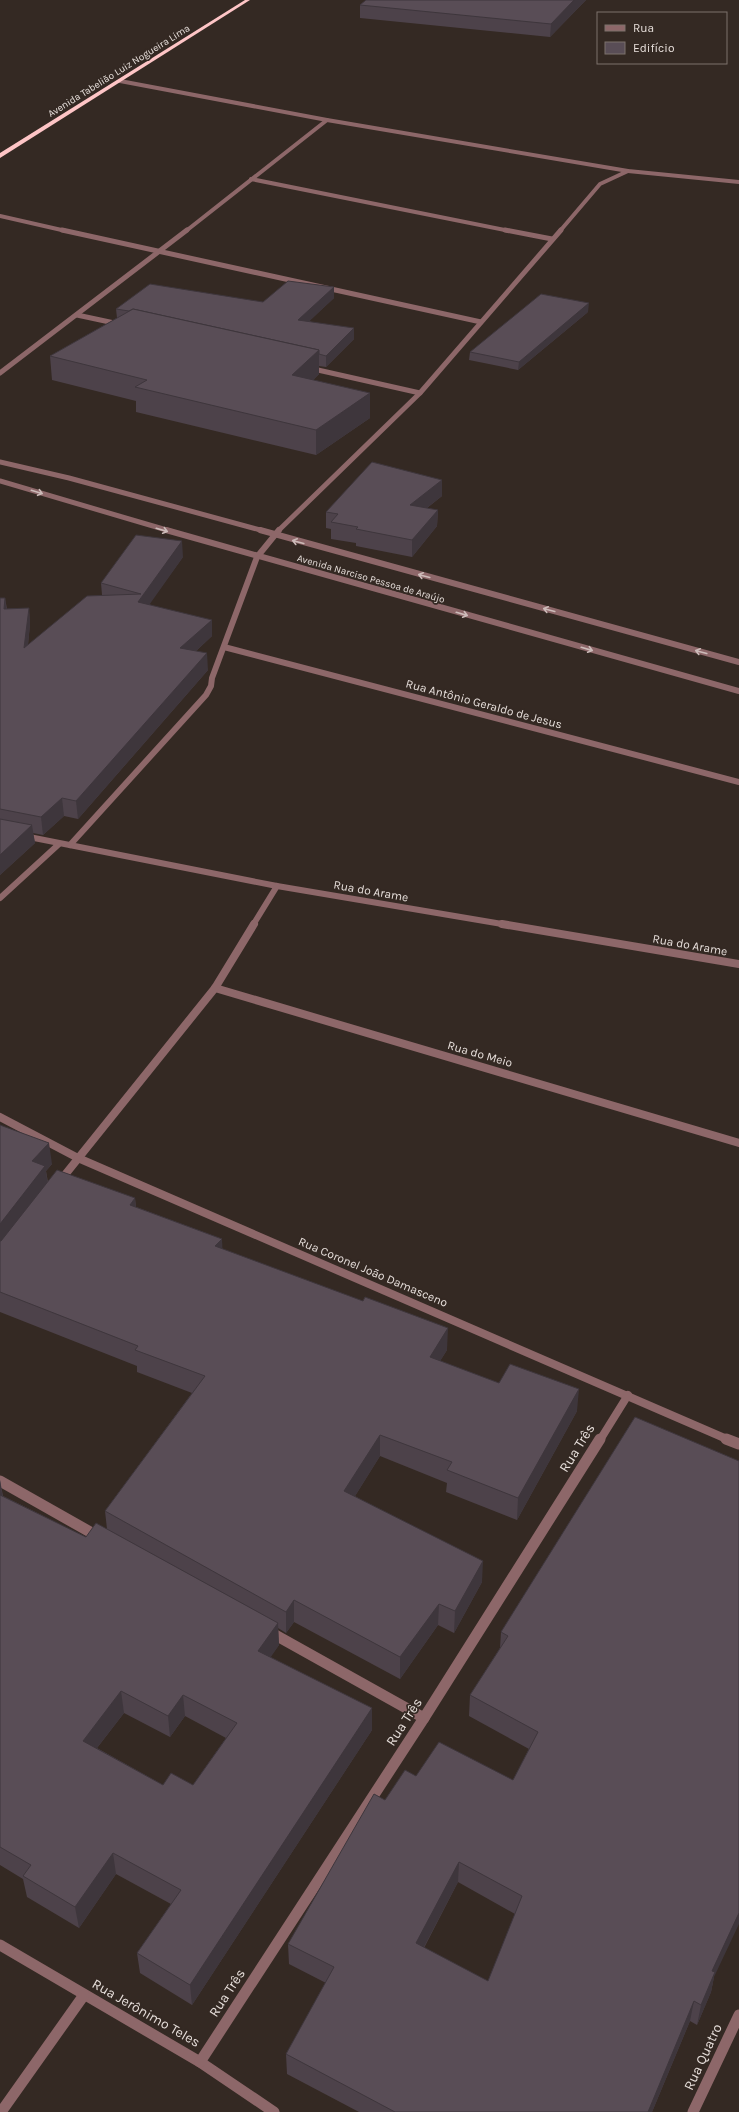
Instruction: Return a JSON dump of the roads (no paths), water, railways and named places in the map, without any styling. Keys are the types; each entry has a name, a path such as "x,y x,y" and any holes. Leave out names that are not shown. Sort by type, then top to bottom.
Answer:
{"highway":[{"name":"Avenida Tabelião Luiz Nogueira Lima","path":"0,156 248,0"}],"street":[{"path":"120,81 328,120 628,171 739,182"},
{"path":"0,373 160,252 328,120"},
{"path":"70,845 206,695 211,686 212,678 257,557 274,535 420,393 600,184 628,171"},
{"path":"251,179 552,240"},
{"path":"0,216 481,322"},
{"path":"76,315 123,325"},
{"path":"303,366 420,393"},
{"name":"Avenida Narciso Pessoa de Araújo","path":"0,462 69,478 739,662"},
{"name":"Avenida Narciso Pessoa de Araújo","path":"0,480 257,557 739,691"},
{"name":"Rua Antônio Geraldo de Jesus","path":"224,647 739,782"},
{"name":"Rua do Arame","path":"15,834 59,844 277,886 739,964"},
{"path":"0,898 59,844"},
{"path":"54,1190 215,988 277,886"},
{"name":"Rua do Meio","path":"215,988 739,1143"},
{"name":"Rua Coronel João Damasceno","path":"0,1117 78,1158 739,1444"},
{"name":"Rua Três","path":"200,2062 424,1718 628,1395"},
{"path":"0,1481 111,1543"},
{"path":"257,1625 424,1718"},
{"name":"Rua Jerônimo Teles","path":"0,1945 200,2062 274,2112"},
{"path":"1,2112 84,1995"},
{"name":"Rua Quatro","path":"693,2112 739,2014"}]}
